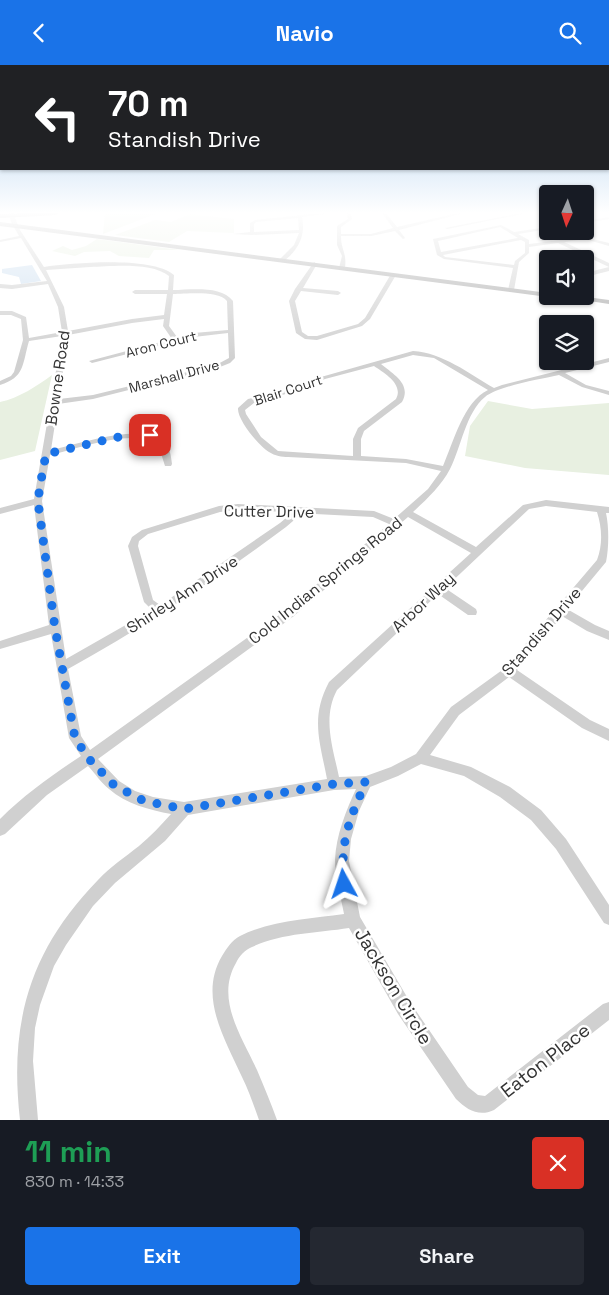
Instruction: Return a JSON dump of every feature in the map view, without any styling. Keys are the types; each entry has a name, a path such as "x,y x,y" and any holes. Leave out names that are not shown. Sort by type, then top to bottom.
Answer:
{"main road":[{"path":"300,262 539,294"},
{"path":"594,301 609,303"}],"street":[{"name":"Bowne Road","path":"38,262 63,309 66,333 38,501 55,628 75,738 89,759"},
{"path":"342,268 343,262"},
{"path":"476,262 516,267"},
{"path":"511,290 518,262"},
{"path":"314,264 292,301 299,333 307,338 348,331 364,323 393,275"},
{"path":"43,269 118,265 167,270 171,275 167,328 176,340"},
{"path":"594,273 609,269"},
{"path":"0,286 12,287 49,282"},
{"path":"298,289 338,293"},
{"path":"134,292 170,291"},
{"name":"Marshall Drive","path":"56,401 93,397 224,364 232,356 230,301 227,297 210,292 170,291"},
{"path":"0,313 12,313 24,317 26,339 17,372 14,377 0,383"},
{"path":"26,339 141,319 168,317"},
{"name":"Aron Court","path":"92,361 201,333 231,331"},
{"name":"Blair Court","path":"446,469 406,461 274,453 263,443 242,416 241,410 251,401 287,392 323,378 413,353 427,353 436,357 492,390"},
{"name":"Cold Indian Springs Road","path":"0,829 40,792 89,759 290,613 407,513 431,491 446,469 474,405 484,395 492,390 609,360"},
{"path":"356,458 357,439 361,430 403,395 403,389 399,384 375,363"},
{"path":"559,372 584,386 609,393"},
{"path":"46,454 127,435 142,434 156,437 161,441 168,464"},
{"path":"0,511 38,501"},
{"name":"Arbor Way","path":"334,784 322,720 326,697 333,687 522,509 546,503 604,510"},
{"name":"Cutter Drive","path":"159,610 150,602 133,546 134,541 139,535 224,508 374,514 395,523"},
{"name":"Shirley Ann Drive","path":"62,667 159,610 234,561 290,519 293,510"},
{"name":"Standish Drive","path":"420,758 455,711 508,671 601,562 606,553 608,536 604,510"},
{"path":"407,513 477,552"},
{"path":"438,589 472,612"},
{"path":"561,610 591,628 609,636"},
{"path":"0,645 55,628"},
{"path":"508,671 586,723 609,735"},
{"path":"89,759 114,785 131,796 153,804 184,809 334,784 366,782 394,772 420,758 467,771 505,792 536,815 561,844 609,918"},
{"name":"Jackson Circle","path":"366,782 353,810 344,839 342,861 344,884 353,920 404,1008 462,1093 472,1103 478,1105"},
{"path":"28,1120 25,1051 30,1015 47,964 80,911 105,883 157,840 184,809"},
{"path":"268,1120 259,1094 222,1013 220,987 227,961 240,945 248,940 266,935 353,920"},
{"name":"Eaton Place","path":"478,1105 488,1104 609,1009"}],"green space":[{"path":"52,375 35,451 0,460 0,402 21,395"},
{"path":"488,401 532,409 609,403 609,475 525,468 465,456 470,426"}],"water":[{"path":"32,265 41,281 21,284 19,277 2,273 2,269"}],"route":[{"path":"150,435 127,435 46,454 38,501 55,628 75,738 89,759 108,780 123,791 153,804 184,809 334,784 366,782 353,810 344,839 342,861 344,884"}]}
